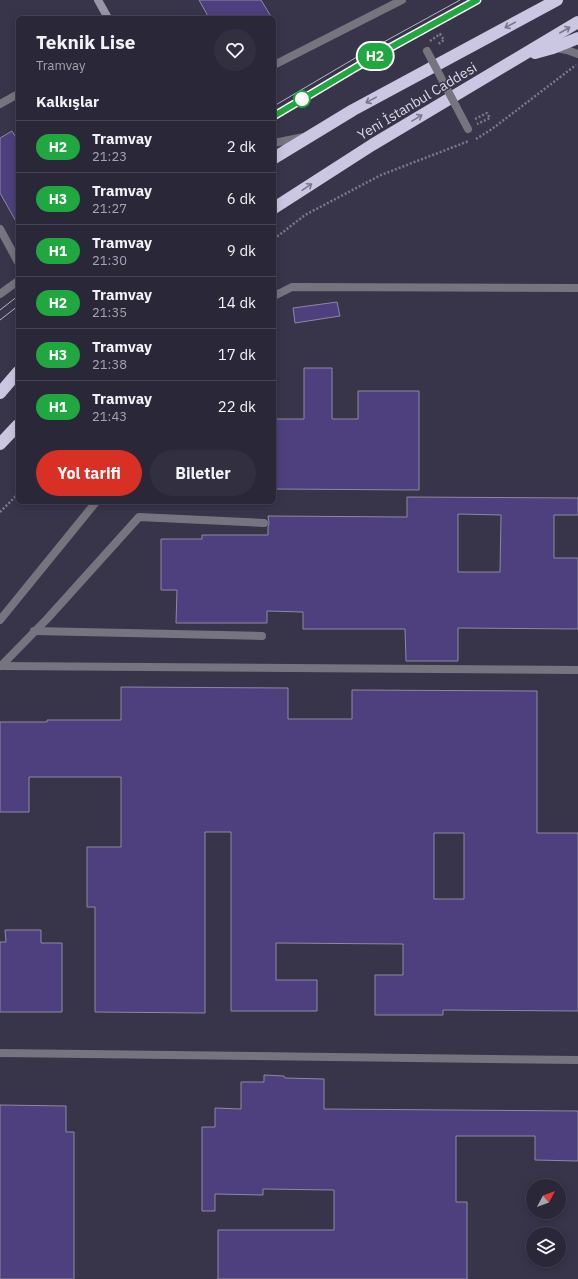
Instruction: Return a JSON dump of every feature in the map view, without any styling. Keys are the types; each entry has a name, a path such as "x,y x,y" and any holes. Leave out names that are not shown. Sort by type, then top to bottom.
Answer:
{"highway":[{"name":"Yeni İstanbul Caddesi","path":"276,157 393,87 557,0"},
{"name":"Yeni İstanbul Caddesi","path":"276,207 372,145 578,22"},
{"path":"516,58 553,48 578,38"},
{"path":"0,393 16,374"},
{"path":"0,444 16,427"}],"street":[{"path":"98,0 107,16"},
{"path":"276,64 402,0"},
{"path":"553,48 567,50 578,54"},
{"path":"426,51 469,125"},
{"path":"0,104 16,95"},
{"path":"276,143 309,136"},
{"path":"0,229 16,258"},
{"path":"0,294 16,282"},
{"path":"276,295 292,287 578,288"},
{"path":"0,620 94,504"},
{"path":"0,666 47,619 139,517 264,523"},
{"path":"34,631 262,636"},
{"path":"0,666 578,670"},
{"path":"0,1054 578,1060"}],"path":[{"path":"276,237 305,215 381,175 477,138 492,129 578,64"},
{"path":"487,113 490,118 469,125 487,113"},
{"path":"0,512 16,496"}],"building":[{"path":"199,0 261,0 271,16 208,16"},
{"path":"12,131 16,138 16,221 0,193 0,138"},
{"path":"337,302 340,316 295,323 293,308"},
{"path":"304,368 332,368 332,419 358,419 358,391 419,391 419,490 276,489 276,419 304,419"},
{"path":"407,497 578,498 578,515 554,515 554,558 578,558 578,629 458,628 458,661 406,661 405,629 303,629 303,612 267,611 267,623 176,623 177,590 161,590 161,539 202,539 202,535 268,535 268,516 407,517","holes":["458,514 501,515 500,572 458,572"]},
{"path":"121,687 288,688 288,719 352,719 352,690 537,691 537,833 578,833 578,1011 443,1010 443,1015 375,1015 375,975 403,975 403,944 276,943 276,980 317,980 317,1011 231,1011 231,832 205,832 205,1013 95,1012 95,907 87,907 87,847 121,847 121,777 29,777 29,812 0,812 0,722 47,722 47,720 121,720","holes":["434,833 464,833 464,899 434,899"]},
{"path":"5,930 41,930 41,943 62,943 62,1012 0,1012 0,942 6,942"},
{"path":"264,1075 284,1076 285,1078 324,1079 324,1109 578,1111 578,1161 535,1160 535,1136 456,1136 456,1202 467,1202 467,1279 218,1279 218,1230 334,1230 334,1190 263,1189 263,1195 215,1194 215,1211 202,1211 202,1127 215,1127 215,1108 241,1109 241,1082 264,1082"},
{"path":"0,1105 66,1106 66,1132 74,1132 74,1279 0,1279"}],"tram line":[{"path":"276,105 362,54 460,0"},
{"path":"276,115 383,52 477,0"},
{"name":"H2","path":"276,115 375,56 477,0"},
{"path":"0,310 16,298"},
{"path":"0,320 16,308"}]}
